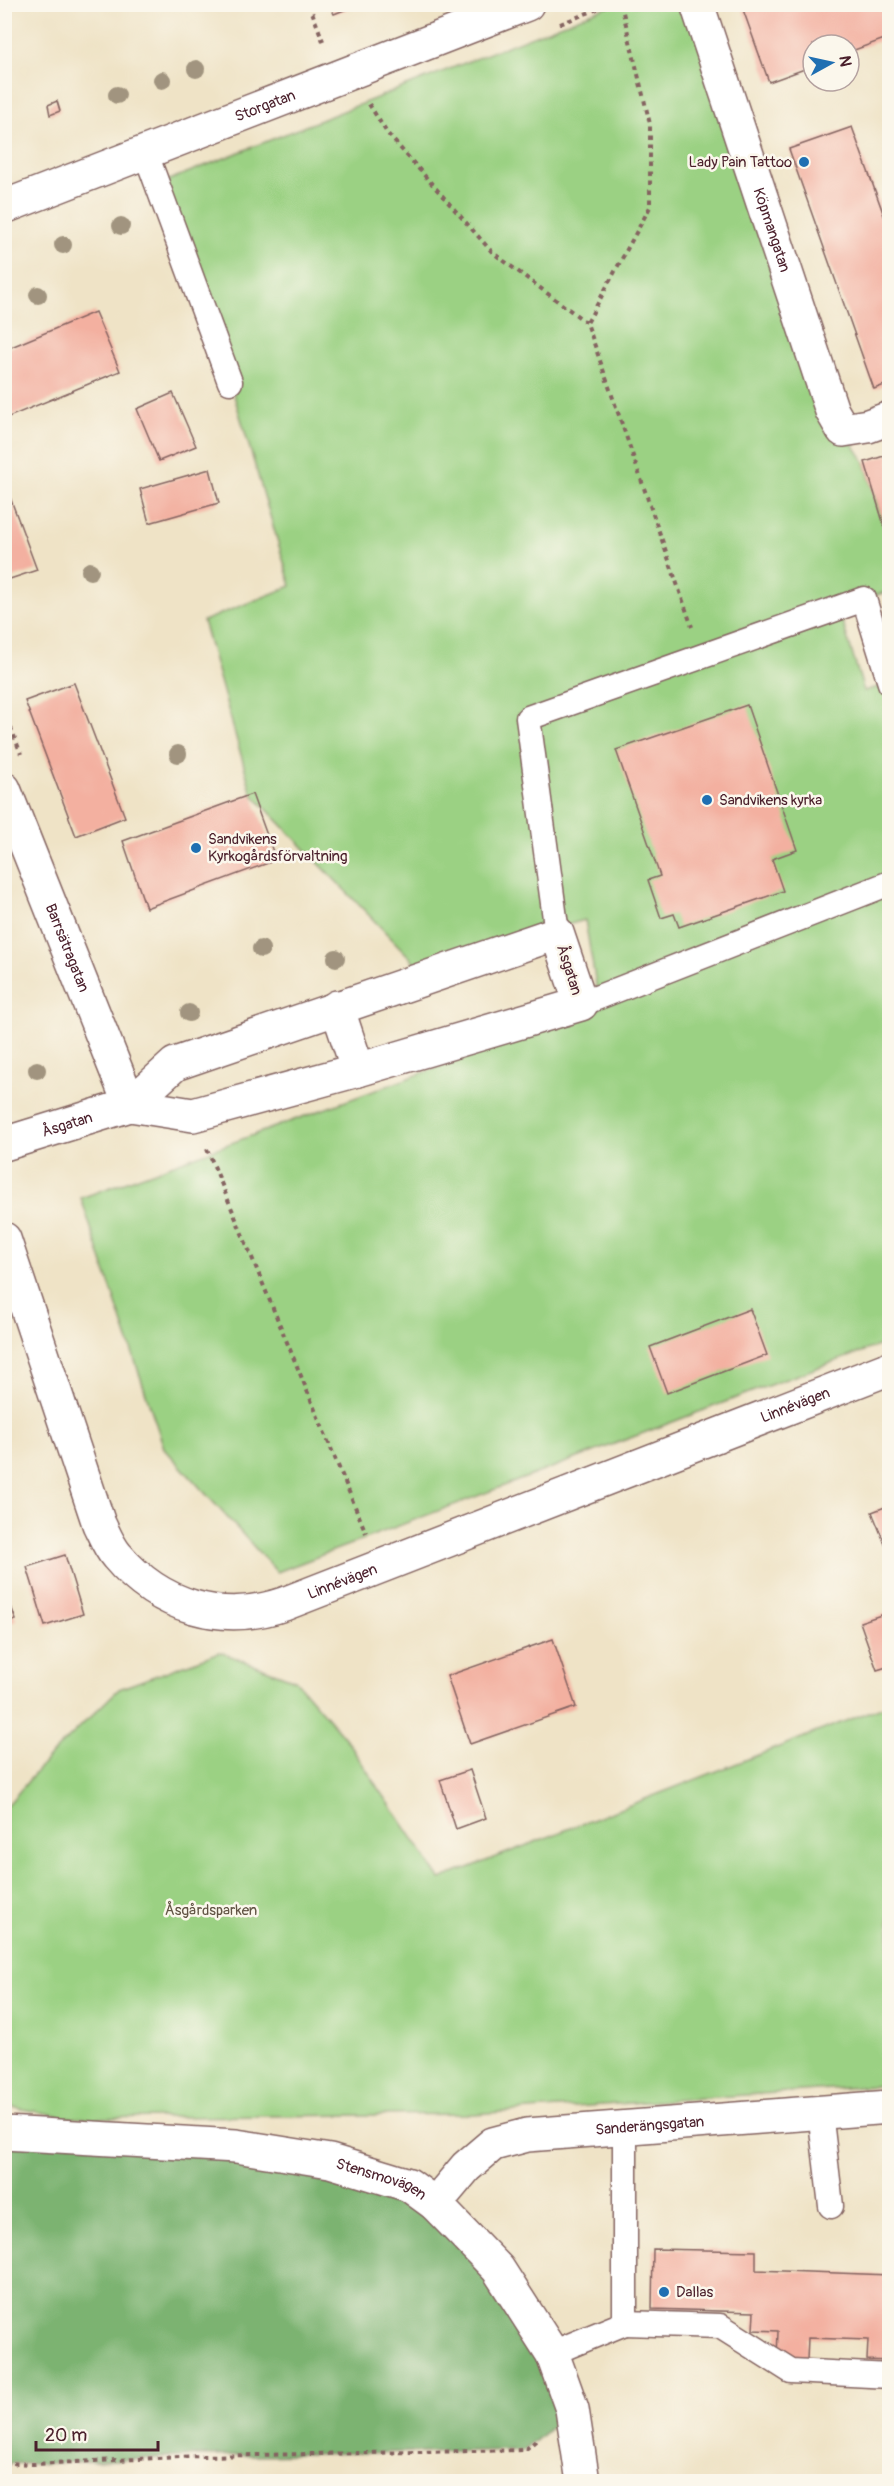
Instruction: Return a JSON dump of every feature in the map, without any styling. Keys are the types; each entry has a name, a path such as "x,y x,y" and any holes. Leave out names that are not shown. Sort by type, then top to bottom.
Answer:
{"street":[{"name":"Storgatan","path":"4,207 527,4"},
{"name":"Köpmangatan","path":"697,4 832,411 843,430 879,422"},
{"name":"Barrsätragatan","path":"4,789 130,1105"},
{"name":"Åsgatan","path":"4,1144 130,1105 175,1064 557,933 581,1004 358,1070 193,1115 130,1105"},
{"path":"337,1007 358,1070"},
{"name":"Linnévägen","path":"4,1239 99,1524 116,1555 142,1580 167,1597 193,1607 224,1613 260,1612 890,1368"},
{"name":"Sanderängsgatan","path":"435,2204 466,2167 494,2144 527,2135 890,2107"},
{"name":"Stensmovägen","path":"4,2133 236,2146 330,2161 409,2185 435,2204 498,2269 552,2353 572,2409 583,2481"}],"lane":[{"path":"146,153 230,382"},
{"path":"557,933 528,717 864,598 890,683"},
{"path":"581,1004 890,883"},
{"path":"820,2112 831,2206"},
{"path":"625,2126 625,2323"},
{"path":"552,2353 625,2323 720,2326 791,2371 890,2376"}],"path":[{"path":"309,4 323,41"},
{"path":"587,323 650,207 650,124 621,4"},
{"path":"367,101 387,133 492,252 587,323 701,655"},
{"path":"4,710 24,762"},
{"path":"193,1115 380,1567"},
{"path":"4,2463 33,2464 386,2451 525,2450 572,2409"}],"green space":[{"path":"611,5 697,5 843,430 865,462 889,544 889,591 838,608 864,691 889,684 889,1342 277,1572 164,1448 81,1198 600,1008 585,920 418,966 252,794 203,621 291,586 230,382 159,184"},
{"name":"Åsgårdsparken","path":"220,1652 295,1680 345,1738 440,1879 889,1704 889,2085 474,2114 73,2118 5,2106 5,1808 49,1757 119,1689"},
{"path":"5,2133 236,2146 435,2204 572,2409 525,2450 200,2456 33,2464 5,2463"}],"building":[{"path":"329,4 357,4 357,5 334,14"},
{"path":"741,4 890,4 890,37 861,48 861,33 801,33 801,70 769,82"},
{"path":"57,101 60,111 50,115 48,105"},
{"path":"852,127 890,232 890,383 874,389 789,149"},
{"path":"95,312 120,371 4,419 4,350"},
{"path":"173,393 196,446 159,461 137,409"},
{"path":"890,454 890,542 889,542 865,462"},
{"path":"210,469 219,503 149,523 140,489"},
{"path":"4,481 37,570 4,581"},
{"path":"74,683 125,817 76,836 25,701"},
{"name":"Sandvikens kyrka","path":"747,705 797,850 772,859 783,891 679,927 674,914 661,918 648,880 660,876 616,750"},
{"path":"252,794 276,860 146,908 123,841"},
{"path":"750,1309 767,1355 667,1393 650,1347"},
{"path":"890,1505 890,1554 889,1554 872,1512"},
{"path":"65,1555 83,1614 45,1626 27,1567"},
{"path":"4,1587 16,1620 4,1624"},
{"path":"890,1612 890,1666 877,1670 860,1622"},
{"path":"553,1639 576,1707 470,1744 447,1676"},
{"path":"470,1770 486,1818 456,1829 440,1780"},
{"path":"653,2249 756,2251 756,2270 890,2275 890,2361 867,2360 868,2340 808,2338 807,2360 777,2359 778,2331 753,2330 754,2312 652,2309"}],"place":[{"name":"Lady Pain Tattoo","path":"804,162"},
{"name":"Sandvikens kyrka","path":"707,800"},
{"name":"Sandvikens Kyrkogårdsförvaltning","path":"196,848"},
{"name":"Dallas","path":"664,2292"}]}
